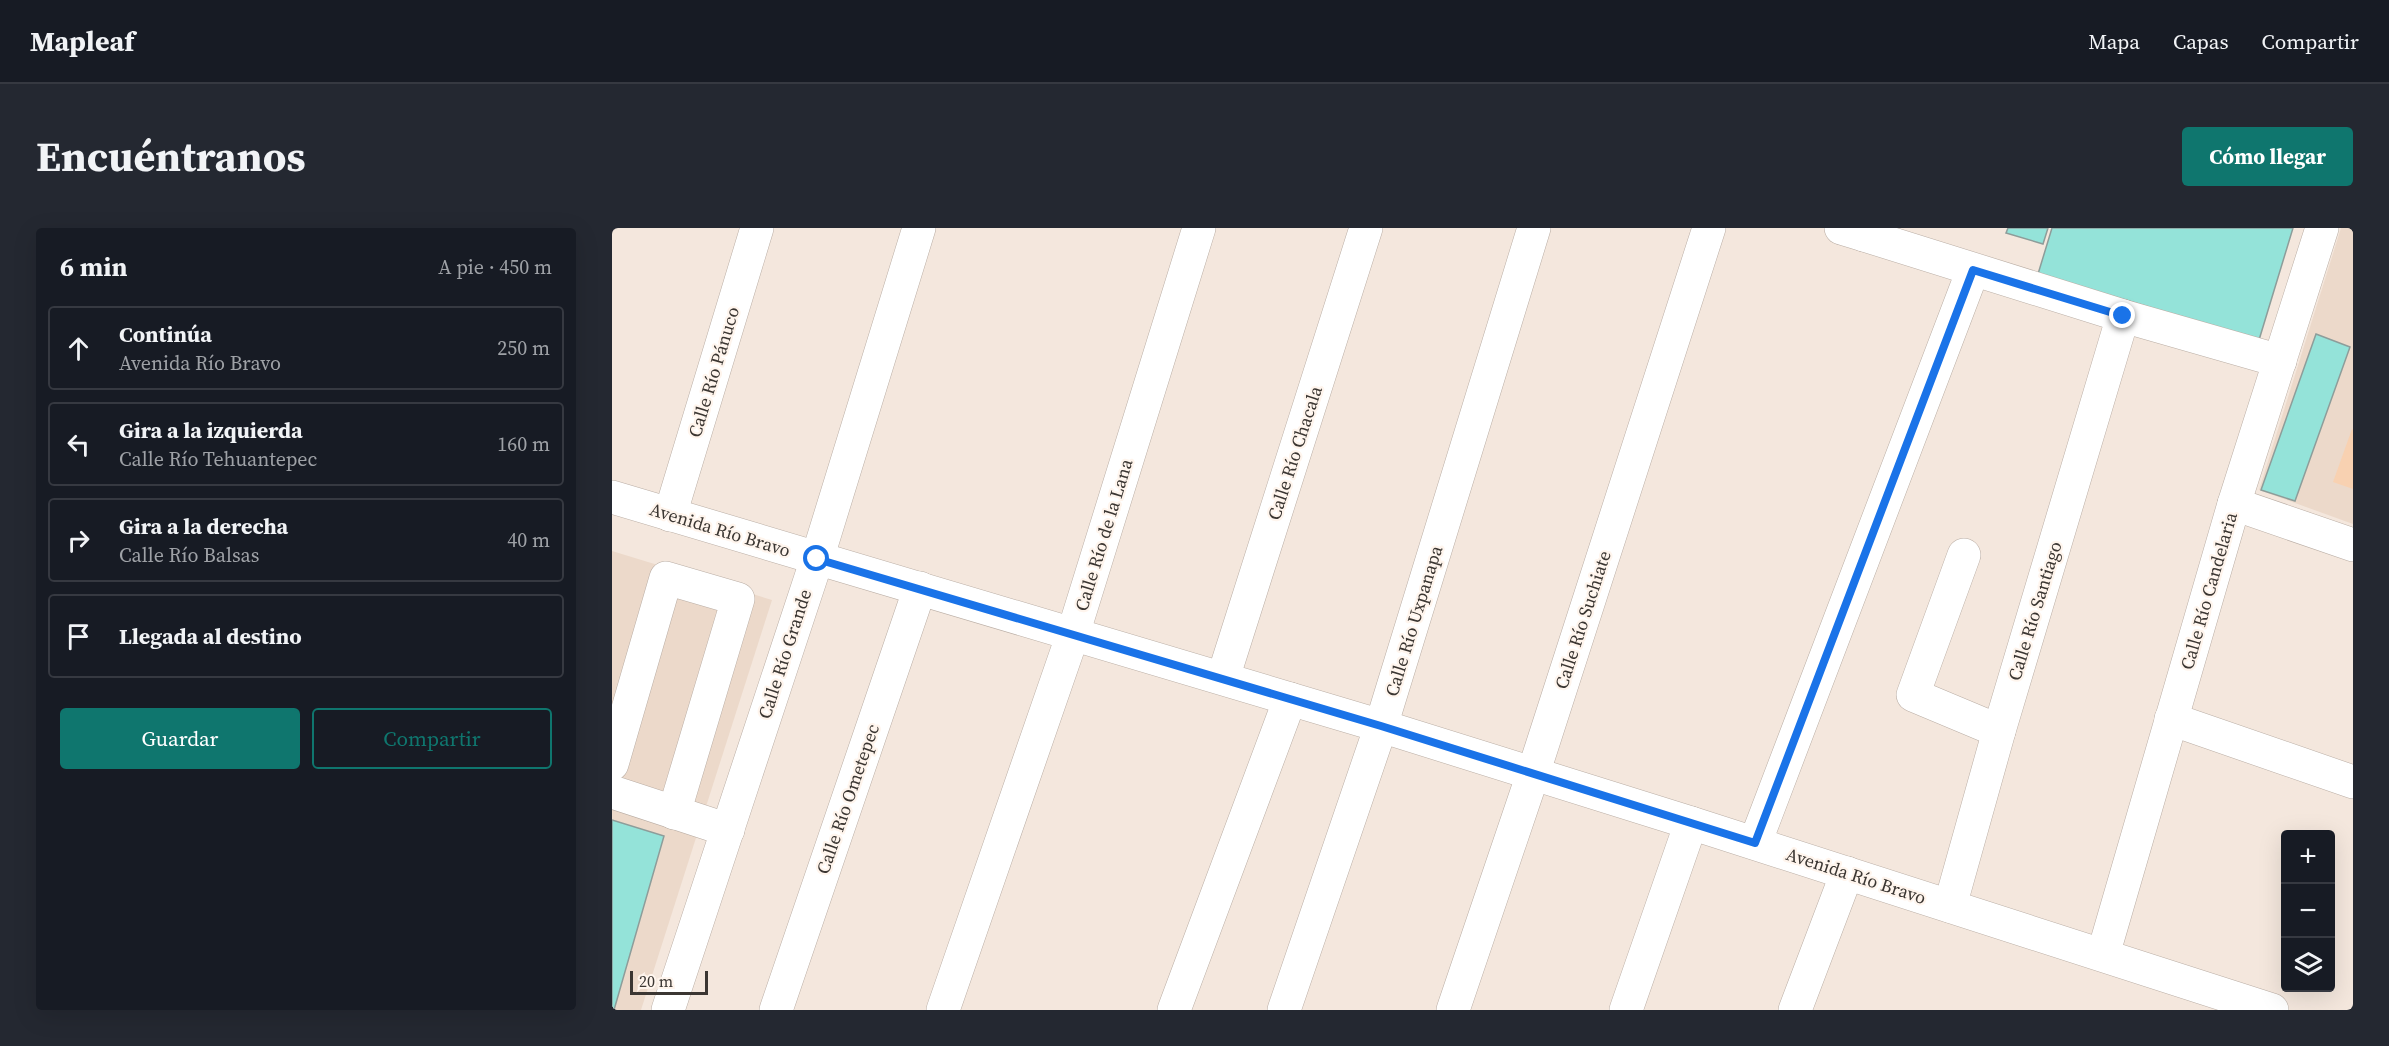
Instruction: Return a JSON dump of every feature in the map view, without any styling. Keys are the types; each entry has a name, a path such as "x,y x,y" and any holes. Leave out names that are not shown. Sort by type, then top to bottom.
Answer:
{"street":[{"name":"Calle Río Pánuco","path":"670,515 757,228"},
{"name":"Calle Río Grande","path":"668,1010 817,559 919,228"},
{"name":"Calle Río de la Lana","path":"944,1010 1073,634 1199,228"},
{"name":"Calle Río Chacala","path":"1223,678 1366,228"},
{"name":"Calle Río Uxpanapa","path":"1284,1010 1381,726 1534,228"},
{"name":"Calle Río Suchiate","path":"1453,1010 1533,774 1708,228"},
{"name":"Calle Río Candelaria","path":"2103,955 2235,504 2322,228"},
{"path":"1857,230 1973,270 2280,362"},
{"path":"1755,843 1973,270"},
{"name":"Calle Río Santiago","path":"1950,906 1999,731 2123,316"},
{"name":"Avenida Río Bravo","path":"612,497 1381,726 1755,843 2272,1010"},
{"path":"2235,504 2353,545"},
{"path":"1964,555 1913,695 1999,731"},
{"path":"612,764 666,578 738,599 674,813"},
{"name":"Calle Río Ometepec","path":"776,1010 920,588"},
{"path":"1174,1010 1290,699"},
{"path":"2171,719 2353,782"},
{"path":"612,792 728,830"},
{"path":"1626,1010 1691,823"},
{"path":"1795,1010 1847,873"}],"shaded area":[{"path":"2341,228 2353,228 2353,524 2259,490"},
{"path":"2353,430 2353,489 2333,482"},
{"path":"612,551 772,600 641,1010 612,1010"}],"building":[{"path":"2008,228 2048,228 2043,244 2006,233"},
{"path":"2052,228 2293,228 2259,340 2038,274"},
{"path":"2316,334 2350,347 2295,501 2261,490"},
{"path":"612,820 664,836 614,1010 612,1010"}],"route":[{"path":"817,559 1223,678 1755,843 1973,270 2123,316"}]}
